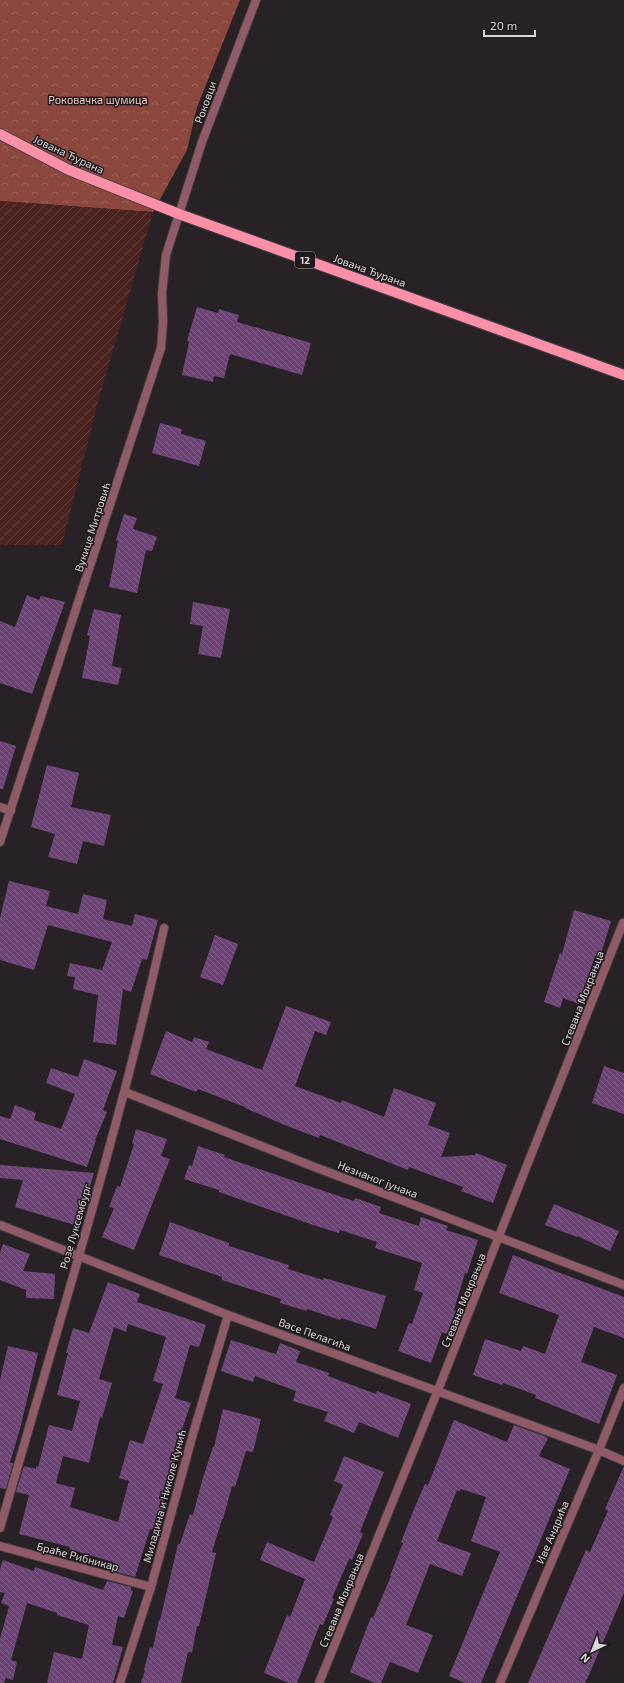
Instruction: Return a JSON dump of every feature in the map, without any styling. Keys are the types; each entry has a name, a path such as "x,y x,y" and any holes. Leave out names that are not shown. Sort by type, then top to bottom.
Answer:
{"main road":[{"name":"Јована Ђурана","path":"0,134 69,170 179,214 624,375"}],"street":[{"name":"Роковци","path":"179,214 202,142 256,0"},
{"name":"Вукице Митровић","path":"0,842 161,348 163,322 162,294 166,255 179,214"},
{"path":"0,807 11,811"},
{"name":"Стевана Мокрањца","path":"319,1683 500,1237 623,923"},
{"name":"Розе Луксембург","path":"0,1528 125,1092 164,928"},
{"name":"Незнаног јунака","path":"125,1092 312,1166 624,1285"},
{"name":"Васе Пелагића","path":"0,1225 228,1315 438,1390 599,1450 624,1461"},
{"name":"Миладина и Николе Кунић","path":"120,1683 151,1587 192,1434 228,1315"},
{"name":"Иве Андрића","path":"500,1683 624,1388"},
{"name":"Браће Рибникар","path":"0,1546 151,1587"}],"green space":[{"name":"Роковачка шумица","path":"0,0 240,0 197,107 187,150 153,212 0,201"}],"shaded area":[{"path":"0,201 153,212 98,402 62,545 0,545"}],"building":[{"path":"197,307 218,313 219,309 239,315 237,322 311,343 302,375 230,354 224,378 214,376 213,382 182,375 189,342 187,341"},
{"path":"160,423 182,429 181,434 206,441 199,466 152,453"},
{"path":"124,514 137,518 133,529 157,537 152,551 146,550 137,593 109,587 118,541 116,540"},
{"path":"27,595 39,600 41,596 65,602 32,694 0,683 0,621 15,627"},
{"path":"193,602 230,609 221,658 198,654 203,626 190,624"},
{"path":"94,609 121,615 112,666 122,668 118,685 82,678 90,636 87,635"},
{"path":"0,741 16,746 3,789 0,789"},
{"path":"47,765 79,773 71,807 111,815 104,846 83,841 77,864 48,857 55,834 31,827"},
{"path":"9,881 50,891 46,906 78,914 83,894 107,900 103,919 132,926 135,914 158,920 147,960 142,959 131,992 123,989 116,1045 93,1042 98,995 73,989 75,977 67,976 70,963 102,970 112,942 48,925 34,970 0,960 0,918"},
{"path":"574,910 611,921 600,957 595,956 579,1004 563,998 560,1008 544,1002 560,953 562,954"},
{"path":"215,935 238,944 223,985 200,977"},
{"path":"286,1006 331,1022 326,1035 315,1031 295,1086 341,1103 342,1100 384,1117 394,1088 436,1103 428,1125 450,1133 441,1157 475,1155 476,1153 507,1165 493,1203 461,1191 463,1187 409,1167 408,1170 320,1135 319,1138 198,1089 196,1092 150,1074 166,1031 192,1042 194,1037 209,1042 206,1049 262,1070"},
{"path":"84,1059 117,1071 103,1110 107,1112 95,1140 87,1167 0,1139 0,1116 10,1119 15,1105 36,1113 34,1120 61,1129 75,1094 46,1083 51,1068 78,1077"},
{"path":"604,1066 624,1073 624,1114 592,1103"},
{"path":"136,1129 167,1139 161,1156 170,1159 134,1250 102,1237 114,1208 109,1207 117,1186 120,1187 134,1144 132,1143"},
{"path":"198,1146 225,1155 224,1157 354,1201 355,1198 381,1207 379,1213 419,1226 421,1217 448,1226 446,1230 478,1240 467,1274 465,1273 454,1310 456,1311 447,1334 442,1332 431,1363 398,1351 409,1323 412,1324 423,1293 414,1290 422,1263 375,1248 377,1242 340,1230 339,1233 313,1225 219,1192 219,1190 184,1179 189,1165 192,1166"},
{"path":"0,1165 94,1173 78,1226 15,1207 23,1180 0,1178"},
{"path":"554,1204 619,1231 610,1251 577,1236 545,1225"},
{"path":"170,1222 229,1243 229,1246 289,1265 288,1269 323,1280 324,1278 386,1296 376,1329 341,1318 340,1320 307,1309 307,1311 280,1303 281,1299 222,1280 222,1277 159,1255"},
{"path":"3,1244 30,1254 23,1271 55,1274 54,1299 26,1298 26,1290 0,1280 0,1253"},
{"path":"513,1255 624,1297 624,1338 594,1327 581,1362 617,1375 599,1424 535,1398 536,1395 503,1383 502,1385 473,1375 485,1339 521,1351 523,1346 545,1354 559,1315 499,1293"},
{"path":"108,1282 140,1294 137,1302 206,1325 199,1347 190,1345 175,1398 191,1403 174,1453 177,1454 163,1501 166,1502 158,1531 150,1529 135,1577 110,1570 113,1562 69,1549 70,1547 19,1534 29,1495 16,1492 24,1466 36,1469 36,1466 38,1467 49,1425 72,1431 80,1401 57,1395 73,1328 89,1333","holes":["128,1324 166,1337 153,1381 163,1384 143,1444 130,1440 119,1478 129,1481 118,1522 70,1507 75,1488 56,1483 63,1456 89,1463 100,1417 102,1418 112,1383 99,1379 114,1327 126,1332"]},
{"path":"231,1340 276,1354 280,1343 300,1351 296,1362 329,1373 328,1376 376,1394 377,1391 411,1404 398,1438 359,1422 354,1433 324,1421 328,1412 293,1401 296,1391 255,1376 253,1382 221,1371"},
{"path":"8,1346 38,1353 21,1425 10,1463 13,1463 6,1489 0,1488 0,1380"},
{"path":"223,1409 261,1419 253,1452 246,1451 235,1487 232,1486 212,1552 216,1553 199,1626 197,1626 192,1653 188,1652 181,1683 141,1683 150,1647 153,1648 178,1544 180,1544 190,1514 193,1515 202,1481 214,1447"},
{"path":"454,1420 507,1442 514,1425 544,1436 548,1438 539,1456 570,1469 481,1683 465,1683 449,1676 500,1552 471,1541 486,1497 461,1489 460,1491 457,1490 437,1541 471,1553 462,1576 430,1564 406,1625 433,1635 418,1673 390,1662 381,1683 375,1683 350,1672 371,1617 373,1618 391,1576 403,1543 401,1542 414,1509 425,1484 428,1485"},
{"path":"344,1456 384,1472 360,1532 363,1534 352,1560 349,1559 332,1598 334,1599 323,1625 320,1624 297,1683 289,1683 264,1673 287,1615 290,1617 305,1579 260,1560 267,1542 314,1562 333,1517 330,1515 343,1485 334,1481"},
{"path":"624,1466 624,1593 591,1670 585,1683 528,1683 586,1550 590,1552 608,1511 605,1509"},
{"path":"3,1560 34,1571 35,1567 103,1590 107,1581 131,1587 131,1590 133,1591 124,1618 118,1616 112,1645 123,1647 113,1683 47,1683 54,1652 82,1659 89,1625 57,1615 57,1613 27,1603 11,1660 17,1662 13,1680 6,1678 4,1683 0,1683 0,1639 9,1606 1,1603 5,1593 0,1592 0,1569"}]}
